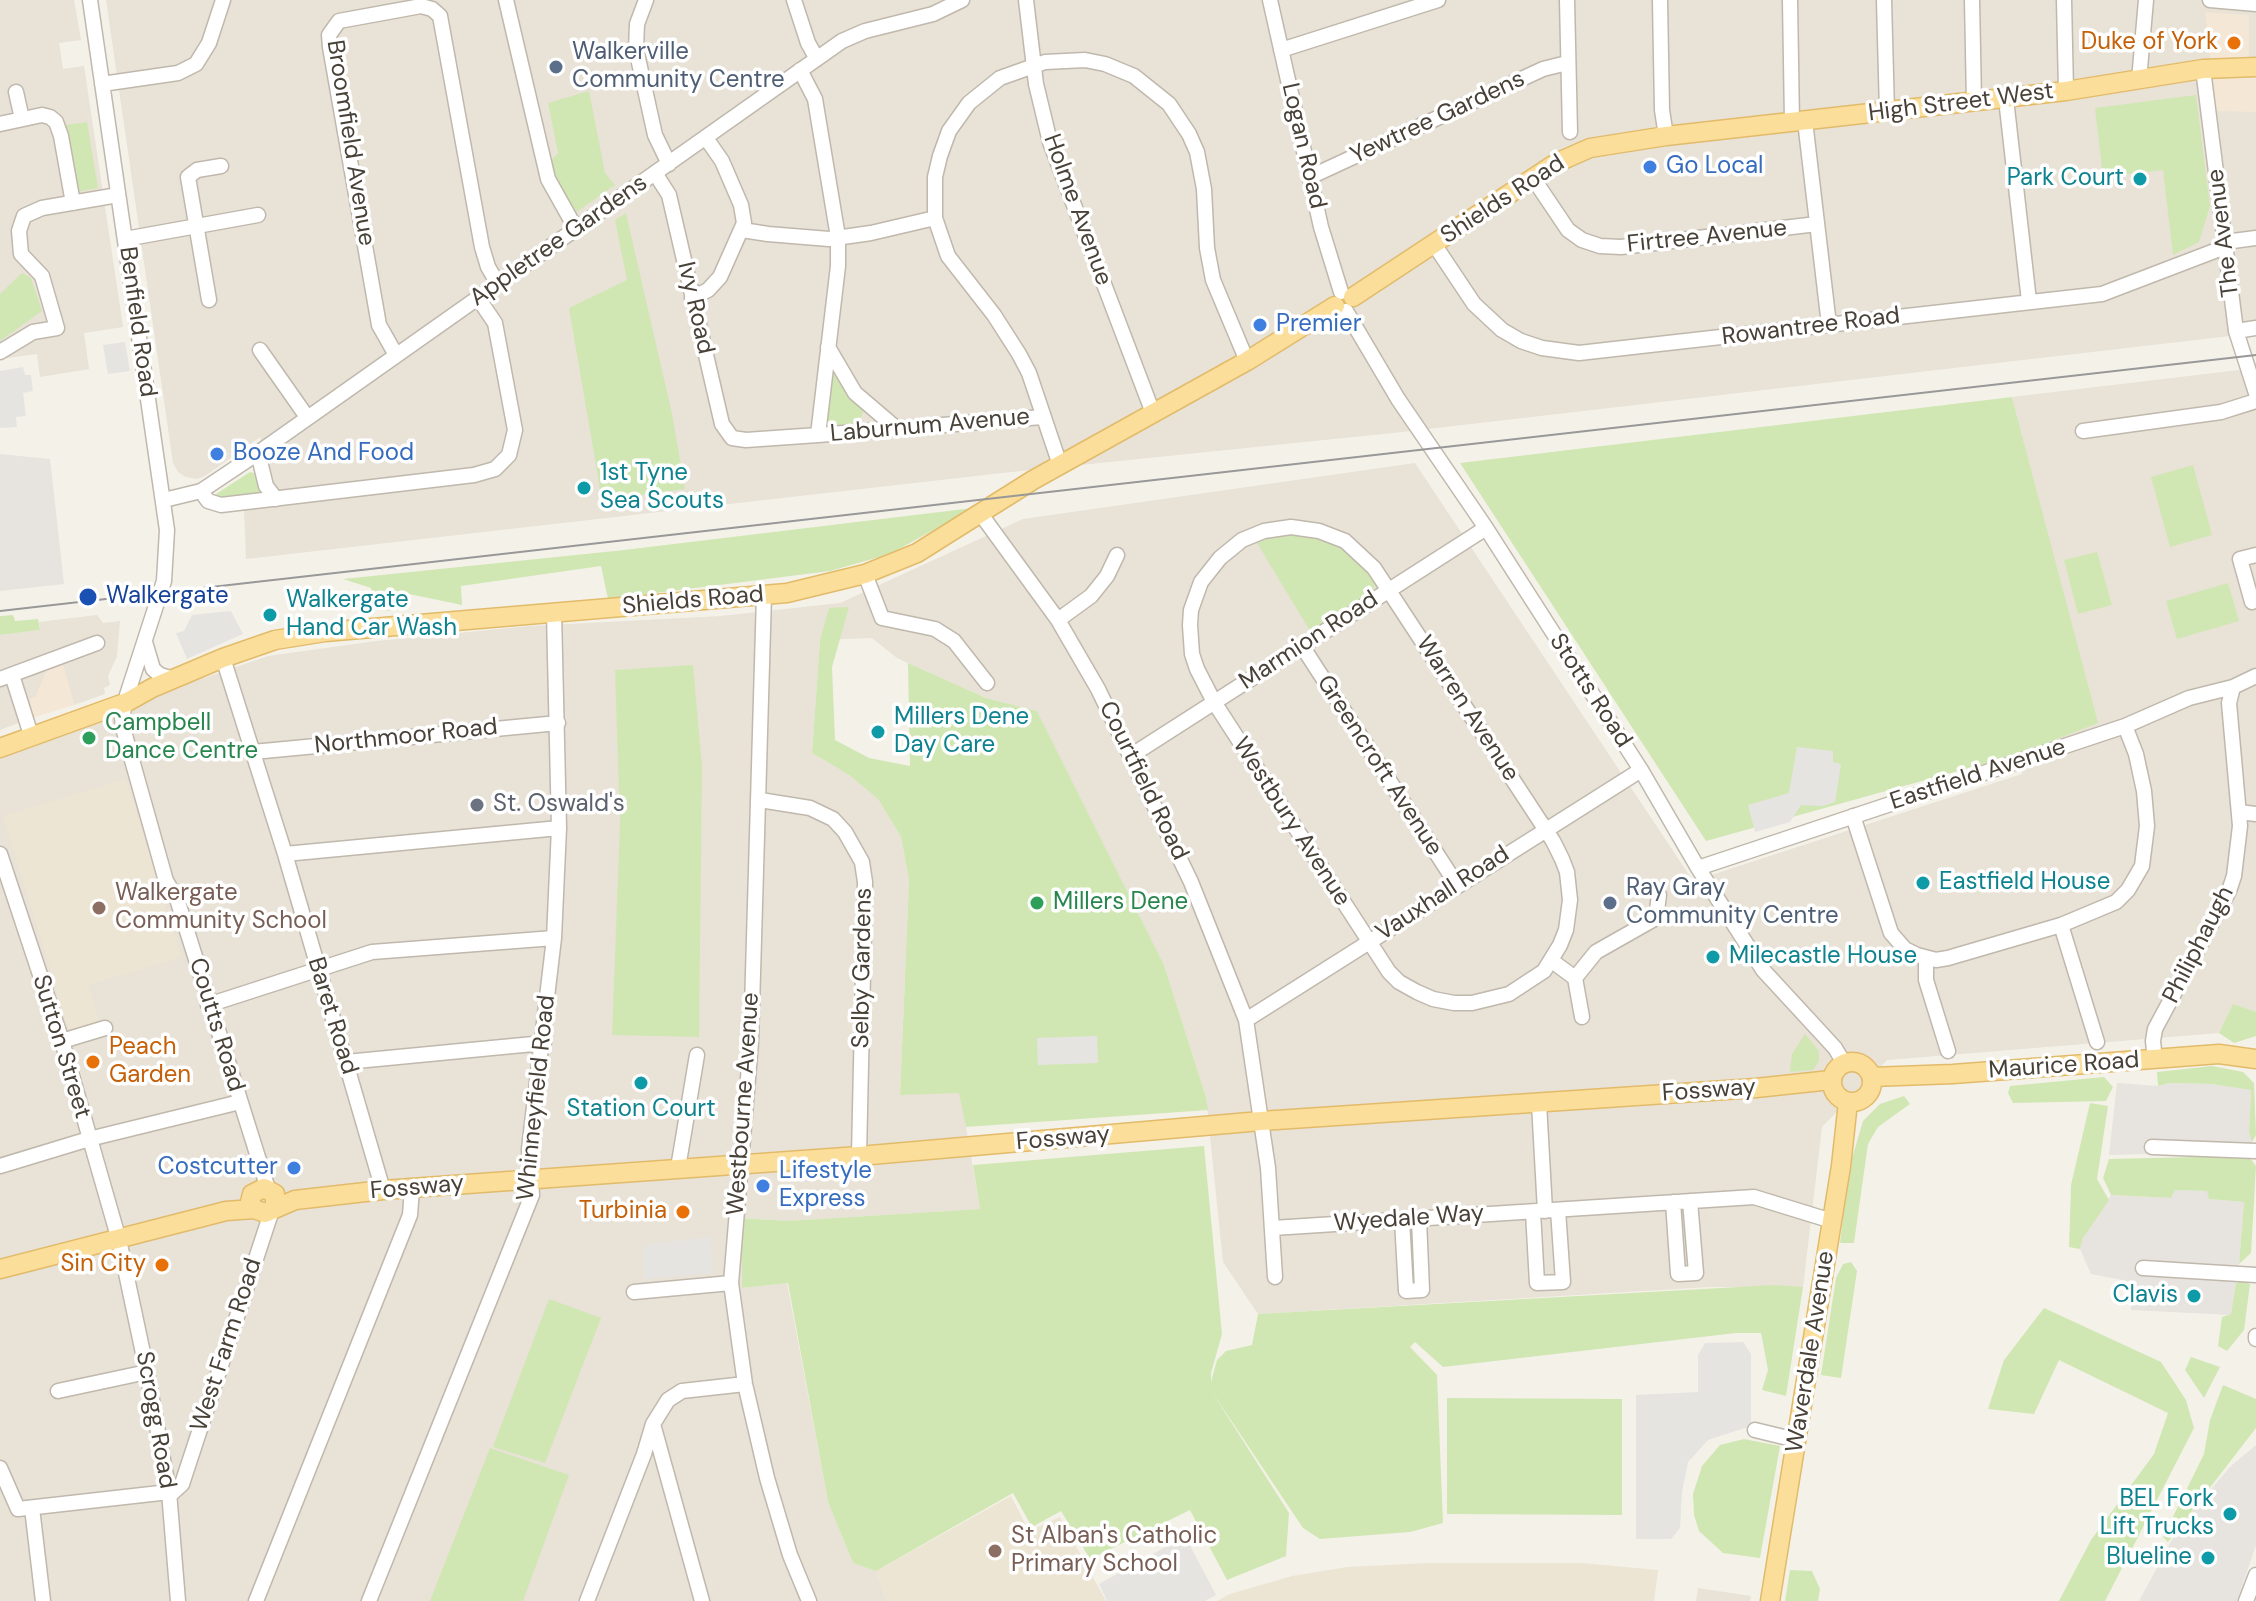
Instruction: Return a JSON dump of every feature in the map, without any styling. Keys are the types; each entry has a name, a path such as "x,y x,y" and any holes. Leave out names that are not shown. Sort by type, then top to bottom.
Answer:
{"main road":[{"name":"High Street West","path":"1666,136 2006,99 2203,69 2255,70"},
{"name":"Shields Road","path":"0,748 275,640 325,632 809,590 865,574 917,553 1060,465 1247,361 1344,302 1556,163 1590,148 1666,136"},
{"name":"Maurice Road","path":"1872,1077 2219,1054 2256,1059"},
{"path":"1844,1063 1861,1064 1872,1077 1867,1096 1855,1102 1848,1102 1834,1092 1831,1080 1835,1070 1844,1063"},
{"name":"Fossway","path":"0,1269 226,1211 263,1197 295,1200 531,1178 859,1156 1261,1121 1756,1088 1831,1080"},
{"name":"Waverdale Avenue","path":"1770,1601 1832,1221 1848,1102"}],"street":[{"name":"Benfield Road","path":"90,0 167,530 166,569 127,699"},
{"path":"102,84 178,73 196,64 209,43 223,0"},
{"path":"506,0 550,185 576,229"},
{"path":"646,0 637,24 636,49 659,149 669,164"},
{"path":"794,0 808,43 817,59"},
{"name":"Appletree Gardens","path":"164,500 201,491 258,453 853,35 919,19 962,0"},
{"name":"Holme Avenue","path":"1026,0 1033,65 1050,142 1153,413"},
{"name":"Logan Road","path":"1270,0 1328,255 1344,302"},
{"path":"1281,50 1438,0"},
{"path":"1567,0 1570,132"},
{"path":"1660,0 1662,110 1666,136"},
{"path":"1790,0 1799,122 1817,224 1829,325"},
{"path":"1884,0 1887,112"},
{"path":"1972,0 1974,102"},
{"path":"2064,0 2066,91"},
{"path":"2139,80 2146,0"},
{"path":"2210,0 2256,4"},
{"name":"Broomfield Avenue","path":"396,355 379,325 329,42 331,31 339,21 421,6 432,9 440,16 482,247 488,267 498,284"},
{"path":"513,32 530,29"},
{"path":"1060,465 1029,373 994,315 952,263 935,218 937,166 955,122 986,87 1014,71 1072,59 1105,64 1146,84 1169,104 1180,118 1197,152 1202,171 1207,248 1213,280 1247,361"},
{"name":"Yewtree Gardens","path":"1310,177 1543,69 1567,63"},
{"name":"The Avenue","path":"2203,69 2236,331 2256,393"},
{"path":"800,70 815,99 838,237 838,266 818,435"},
{"path":"16,92 22,119"},
{"path":"2006,99 2029,301"},
{"path":"0,124 42,115 56,122 73,203"},
{"path":"692,298 708,290 720,277 742,230 744,218 722,161 706,138"},
{"path":"209,300 188,181 190,174 197,170 221,166"},
{"name":"Ivy Road","path":"655,173 669,195 722,424 728,435 738,440"},
{"name":"Firtree Avenue","path":"1533,178 1568,230 1582,240 1600,246 1621,247 1817,224"},
{"path":"0,352 33,332 57,328 42,276 21,254 19,225 28,213 118,195"},
{"path":"125,239 258,215"},
{"path":"742,230 838,237 935,218"},
{"name":"Rowantree Road","path":"1434,244 1466,293 1487,317 1521,341 1542,348 1579,353 2111,292 2225,244 2256,238"},
{"path":"201,491 208,501 216,505 481,474 495,469 512,448 515,430 495,323 478,298"},
{"name":"Stotts Road","path":"1344,302 1398,399 1486,528 1641,770 1763,970 1835,1048 1844,1063"},
{"path":"2236,331 2256,328"},
{"path":"828,346 855,393 896,428"},
{"path":"260,350 307,417"},
{"path":"2083,431 2221,412 2256,401"},
{"name":"Laburnum Avenue","path":"738,440 1042,417"},
{"path":"258,453 266,486 276,499"},
{"name":"Courtfield Road","path":"980,513 1079,652 1132,755 1191,882 1246,1020 1261,1121"},
{"name":"Warren Avenue","path":"1214,702 1192,654 1191,610 1209,570 1242,540 1264,531 1291,527 1332,535 1345,541 1365,557 1389,589 1562,859 1569,887 1566,930 1552,961"},
{"name":"Marmion Road","path":"1132,755 1486,528"},
{"path":"1058,620 1091,596 1107,576 1117,555"},
{"path":"2252,602 2240,559 2256,555"},
{"path":"865,574 882,618 935,629 954,641 987,683"},
{"name":"Westbourne Avenue","path":"764,595 751,1042 731,1283 745,1384 781,1529 809,1601"},
{"name":"Whinneyfield Road","path":"369,1601 532,1195 529,1149 544,1043 554,938 559,828 554,613"},
{"path":"145,642 153,669 160,675 174,679"},
{"path":"31,735 6,677 97,643"},
{"name":"Greencroft Avenue","path":"1302,646 1457,885"},
{"name":"Baret Road","path":"223,658 285,854 383,1190"},
{"name":"Eastfield Avenue","path":"1698,868 2125,726 2189,698 2233,687 2256,676"},
{"name":"Philiphaugh","path":"2155,1060 2155,1029 2229,891 2239,847 2239,812 2229,703 2233,687"},
{"name":"Coutts Road","path":"127,699 122,717 123,728 166,881 177,899 240,1102 263,1197"},
{"name":"Westbury Avenue","path":"1214,702 1368,942 1399,982 1433,999 1472,1003 1509,994 1530,982 1552,961"},
{"name":"Northmoor Road","path":"253,752 558,723"},
{"path":"1853,816 1891,933 1905,949 1926,959 1948,958 2061,925 2116,902 2128,890 2142,866 2147,826 2145,800 2141,773 2125,726"},
{"name":"Vauxhall Road","path":"1246,1020 1641,770"},
{"name":"Selby Gardens","path":"760,800 810,808 833,819 845,832 862,862 865,882 859,1156"},
{"path":"2239,812 2256,814"},
{"path":"285,854 559,828"},
{"name":"Sutton Street","path":"1,860 62,1041 119,1240"},
{"path":"1575,978 1596,952 1656,918 1659,895"},
{"path":"2061,925 2097,1042"},
{"path":"208,1005 372,952 554,938"},
{"path":"1926,959 1926,980 1948,1051"},
{"path":"1552,961 1575,978 1582,1017"},
{"path":"62,1041 105,1028"},
{"path":"346,1062 544,1043"},
{"path":"678,1168 697,1055"},
{"path":"0,1166 89,1139 240,1102"},
{"path":"1539,1103 1545,1211"},
{"path":"1261,1121 1275,1277"},
{"path":"2152,1147 2256,1151"},
{"path":"256,1601 410,1215 412,1188"},
{"name":"West Farm Road","path":"169,1494 182,1484 262,1235 263,1197"},
{"name":"Wyedale Way","path":"1273,1228 1754,1197 1832,1221"},
{"path":"1673,1202 1678,1274 1696,1273 1690,1201"},
{"path":"1402,1220 1406,1291 1422,1290 1419,1219"},
{"name":"Scrogg Road","path":"119,1240 169,1494 178,1601"},
{"path":"2143,1268 2256,1275"},
{"path":"634,1292 731,1283"},
{"path":"58,1391 147,1372"},
{"path":"587,1601 653,1424 668,1400 682,1391 745,1384"},
{"path":"653,1424 702,1601"},
{"path":"1755,1430 1796,1440"},
{"path":"0,1468 18,1509 169,1494"},
{"path":"32,1508 43,1601"},
{"path":"2246,1601 2256,1575"}],"shaded area":[{"path":"0,0 74,0 81,40 59,43 63,69 84,66 123,327 84,333 89,369 40,377 37,354 0,359"},
{"path":"106,0 2256,0 2256,333 1402,432 1002,473 246,559 244,508 279,502 260,437 197,479 178,472 173,463"},
{"path":"2205,12 2249,15 2249,57 2256,58 2256,112 2216,111"},
{"path":"125,342 130,371 108,374 103,345"},
{"path":"23,367 25,375 31,375 33,391 23,393 26,416 16,417 17,427 0,428 0,371"},
{"path":"2256,368 2256,1012 2233,1005 2219,1033 1887,1060 1822,1127 1803,1287 1710,1287 1258,1314 1223,1262 1206,1097 1164,965 1037,711 986,698 897,658 872,638 820,640 812,753 849,775 878,799 901,837 909,880 900,1094 960,1092 980,1209 787,1221 742,1218 742,1288 787,1283 828,1502 853,1563 876,1571 887,1601 0,1601 0,748 268,656 377,641 530,626 721,616 840,603 1023,519 1415,463 1693,881 2022,774 2019,754 2097,723 2012,397"},
{"path":"0,454 50,459 64,584 0,591"},
{"path":"231,611 243,634 187,659 176,633 184,631 192,615"},
{"path":"97,615 103,623 120,621 117,656 108,676 110,685 104,688 105,694 74,705 63,665 47,670 36,696 32,718 0,730 0,635 40,630 39,622"},
{"path":"63,664 74,705 32,718 30,699 36,696 47,670"},
{"path":"1797,747 1833,751 1833,762 1841,764 1835,802 1823,806 1801,805 1790,822 1755,832 1748,805 1789,793"},
{"name":"Walkergate Community School","path":"126,779 181,957 88,985 99,1021 69,1030 3,816"},
{"path":"1097,1036 1098,1063 1038,1065 1037,1038"},
{"path":"2117,1083 2158,1086 2170,1083 2211,1084 2251,1090 2249,1132 2252,1142 2248,1151 2109,1155"},
{"path":"2175,1190 2208,1191 2210,1199 2244,1202 2231,1315 2131,1310 2133,1282 2091,1274 2080,1249 2083,1238 2111,1195 2169,1198"},
{"path":"711,1237 712,1273 644,1279 644,1245"},
{"path":"1743,1342 1751,1354 1751,1426 1708,1440 1688,1462 1680,1528 1671,1539 1636,1539 1636,1395 1698,1392 1698,1355 1705,1343"},
{"path":"2256,1445 2256,1545 2237,1601 2139,1601 2180,1525 2231,1466"},
{"name":"St Alban's Catholic Primary School","path":"1011,1496 1029,1531 1060,1517 1106,1601 887,1601 876,1571"},
{"path":"1185,1536 1216,1595 1205,1601 1107,1601 1099,1584"},
{"path":"1429,1563 1582,1563 1658,1570 1654,1601 1217,1601 1230,1594 1292,1576 1347,1567"},
{"path":"1698,1588 1751,1596 1750,1601 1696,1601"}],"green space":[{"path":"589,91 605,173 615,185 575,213 562,194 551,161 558,153 548,103"},
{"path":"2196,95 2210,206 2199,242 2173,255 2163,170 2103,177 2095,108"},
{"path":"87,122 98,188 76,192 65,125"},
{"path":"626,213 672,414 685,489 602,500 569,308 627,280 615,220"},
{"path":"22,273 31,278 42,311 0,341 0,294"},
{"path":"839,376 863,412 854,427 834,429 824,416 830,377"},
{"path":"2012,397 2098,723 2019,754 1706,841 1460,463"},
{"path":"2193,465 2212,535 2170,547 2151,477"},
{"path":"250,472 254,473 259,496 219,501 215,498 216,494"},
{"path":"973,508 890,554 830,571 608,599 601,566 461,586 462,605 409,594 399,610 377,611 371,588 343,579 624,550"},
{"path":"1281,534 1323,538 1344,548 1375,579 1374,592 1312,634 1257,543"},
{"path":"2097,552 2112,605 2078,614 2064,560"},
{"path":"2228,583 2239,621 2177,639 2166,601"},
{"path":"849,607 832,667 835,740 869,758 910,766 908,663 986,698 1037,711 1164,965 1208,1110 966,1127 959,1093 900,1095 909,880 901,837 878,799 849,775 812,753 820,640 829,608"},
{"path":"13,615 15,621 38,619 40,630 0,635 0,616"},
{"path":"693,665 702,767 699,1037 612,1035 620,823 615,670"},
{"path":"2233,1004 2256,1012 2256,1036 2234,1043 2219,1033"},
{"path":"1805,1034 1819,1051 1819,1061 1813,1070 1790,1072 1792,1054"},
{"path":"2212,1066 2243,1072 2254,1083 2256,1135 2252,1142 2249,1132 2251,1090 2211,1084 2170,1083 2158,1086 2157,1072"},
{"path":"2104,1077 2113,1087 2106,1101 2013,1103 2008,1093 2010,1086"},
{"path":"1904,1096 1910,1104 1878,1127 1868,1144 1854,1243 1840,1243 1848,1172 1863,1121 1880,1104"},
{"path":"2090,1103 2108,1106 2097,1179 2109,1200 2083,1238 2080,1249 2069,1247 2071,1185"},
{"path":"1204,1146 1222,1334 1211,1382 1217,1360 1226,1351 1252,1345 1258,1314 1774,1285 1803,1287 1786,1396 1762,1390 1768,1370 1761,1333 1736,1333 1443,1367 1415,1342 1410,1347 1437,1375 1443,1523 1410,1532 1320,1539 1303,1528 1212,1392 1289,1513 1286,1556 1227,1580 1190,1510 1090,1559 1061,1511 1032,1527 1013,1493 876,1571 853,1563 828,1502 788,1283 742,1288 742,1218 787,1221 980,1209 973,1165"},
{"path":"2250,1158 2256,1166 2251,1253 2239,1264 2244,1202 2209,1199 2207,1191 2175,1190 2171,1198 2111,1195 2103,1178 2109,1159"},
{"path":"1851,1262 1857,1271 1841,1378 1821,1375 1836,1278 1843,1264"},
{"path":"2242,1281 2250,1284 2244,1330 2227,1351 2218,1346 2222,1317 2231,1314 2236,1283"},
{"path":"549,1299 601,1318 545,1463 493,1447"},
{"path":"2044,1308 2161,1362 2186,1400 2194,1428 2105,1601 2059,1601 2091,1540 2154,1454 2168,1413 2059,1360 2034,1414 1988,1409 2004,1360"},
{"path":"2191,1357 2220,1367 2204,1398 2185,1370"},
{"path":"2223,1385 2256,1399 2256,1428 2168,1542 2163,1537 2204,1454 2210,1420"},
{"path":"1447,1398 1622,1399 1622,1515 1447,1514"},
{"path":"1744,1439 1780,1446 1760,1558 1723,1553 1699,1531 1694,1515 1693,1494 1702,1466 1720,1445"},
{"path":"490,1448 569,1475 523,1601 430,1601"},
{"path":"1790,1570 1812,1571 1820,1589 1818,1601 1785,1601"}],"tram line":[{"path":"0,611 2256,355"}],"place":[{"name":"Duke of York","path":"2234,43"},
{"name":"Walkerville Community Centre","path":"556,67"},
{"name":"Go Local","path":"1650,167"},
{"name":"Park Court","path":"2140,179"},
{"name":"Premier","path":"1260,325"},
{"name":"Booze And Food","path":"217,454"},
{"name":"1st Tyne Sea Scouts","path":"584,488"},
{"name":"Walkergate","path":"88,597"},
{"name":"Walkergate Hand Car Wash","path":"270,615"},
{"name":"Millers Dene Day Care","path":"878,732"},
{"name":"Campbell Dance Centre","path":"89,738"},
{"name":"St. Oswald's","path":"477,805"},
{"name":"Eastfield House","path":"1923,883"},
{"name":"Millers Dene","path":"1037,903"},
{"name":"Ray Gray Community Centre","path":"1610,903"},
{"name":"Walkergate Community School","path":"99,908"},
{"name":"Milecastle House","path":"1713,957"},
{"name":"Peach Garden","path":"93,1062"},
{"name":"Station Court","path":"641,1083"},
{"name":"Costcutter","path":"294,1168"},
{"name":"Lifestyle Express","path":"763,1186"},
{"name":"Turbinia","path":"683,1212"},
{"name":"Sin City","path":"162,1265"},
{"name":"Clavis","path":"2194,1296"},
{"name":"BEL Fork Lift Trucks","path":"2230,1514"},
{"name":"St Alban's Catholic Primary School","path":"995,1551"},
{"name":"Blueline","path":"2208,1558"}]}
